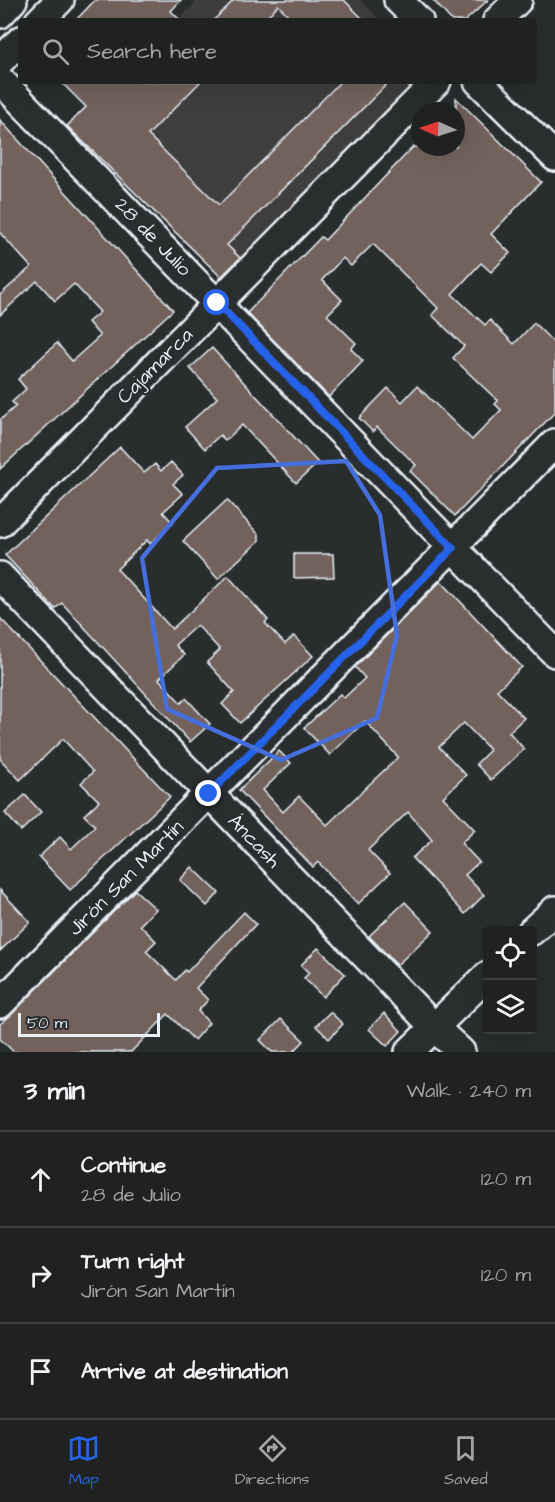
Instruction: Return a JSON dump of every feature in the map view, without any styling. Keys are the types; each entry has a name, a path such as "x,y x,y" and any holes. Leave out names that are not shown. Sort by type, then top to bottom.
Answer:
{"street":[{"path":"0,14 14,0"},
{"path":"42,18 60,0"},
{"path":"398,0 416,18"},
{"path":"500,18 518,0"},
{"path":"0,61 18,43"},
{"name":"28 de Julio","path":"0,80 555,653"},
{"name":"Cajamarca","path":"0,523 434,84"},
{"path":"481,84 555,157"},
{"name":"Jirón San Martín","path":"0,1004 555,443"},
{"name":"Áncash","path":"0,576 434,1027 461,1052"},
{"path":"537,926 555,910"},
{"path":"409,1052 483,980"}],"highlighted area":[{"path":"346,461 380,515 397,635 377,718 281,760 167,709 142,558 217,468"}],"shaded area":[{"path":"198,0 360,0 378,18 180,18"},
{"path":"117,84 415,84 229,272 83,120"}],"building":[{"path":"95,0 181,0 171,11 178,18 78,18"},
{"path":"234,0 344,0 362,18 291,18 278,5 266,18 216,18"},
{"path":"433,0 488,0 468,18 449,18"},
{"path":"63,84 198,84 148,135 219,205 338,84 387,84 227,245 240,258 221,277 67,126 86,107"},
{"path":"465,107 541,182 491,234 510,253 491,272 481,263 452,294 485,325 490,320 514,344 534,323 555,344 555,412 455,516 410,471 416,465 377,427 373,432 359,418 388,388 402,402 417,386 472,440 501,410 495,404 498,401 453,358 464,346 432,315 438,308 373,244 351,266 343,258 322,280 342,300 327,315 356,343 351,349 363,361 329,397 247,313 321,237 325,240 411,149 411,156 465,156"},
{"path":"0,120 173,310 0,469 0,420 16,406 12,402 26,389 18,379 57,343 72,361 100,336 88,322 100,312 74,284 55,301 37,281 0,315 0,295 31,267 0,233"},
{"path":"212,348 318,463 296,483 242,425 225,441 220,435 205,449 185,427 217,398 190,368"},
{"path":"120,447 144,473 155,464 161,471 171,462 183,475 173,484 183,494 163,512 173,523 150,544 147,540 117,569 172,629 228,576 268,620 265,623 285,644 294,636 313,656 240,723 222,704 234,692 207,662 220,650 197,625 175,645 184,655 159,679 181,703 186,698 210,724 190,742 62,603 55,609 5,555"},
{"path":"227,500 259,535 259,541 218,579 183,541"},
{"path":"294,554 333,554 334,577 294,578"},
{"path":"441,581 522,667 497,690 524,718 509,732 524,749 491,780 476,764 490,750 464,723 439,747 466,775 443,797 475,830 461,843 479,862 465,875 484,895 465,914 412,858 432,840 408,812 368,850 390,873 358,904 318,862 313,867 239,790 279,751 291,763 263,790 283,812 299,796 327,825 398,757 365,721 330,755 304,728 340,694 344,698 365,678 355,667"},
{"path":"0,618 170,797 70,890 39,857 60,837 71,849 95,826 84,815 99,801 81,783 93,772 63,739 20,780 0,759"},
{"path":"25,795 41,812 21,831 5,813"},
{"path":"192,867 219,893 207,906 180,880"},
{"path":"0,890 30,922 0,951"},
{"path":"135,890 156,909 140,925 156,941 146,951 176,980 185,970 187,972 244,912 256,924 196,988 208,1000 198,1011 209,1023 194,1040 168,1014 131,1052 14,1052 0,1039 0,1024"},
{"path":"405,902 433,931 397,965 369,936"},
{"path":"318,948 345,974 323,997 304,978 309,973 301,965"},
{"path":"330,1012 343,1024 329,1039 316,1026"},
{"path":"384,1013 401,1031 387,1046 369,1029"},
{"path":"281,1019 304,1041 293,1052 272,1052 260,1040"}],"route":[{"path":"209,794 453,548 217,303"}]}
